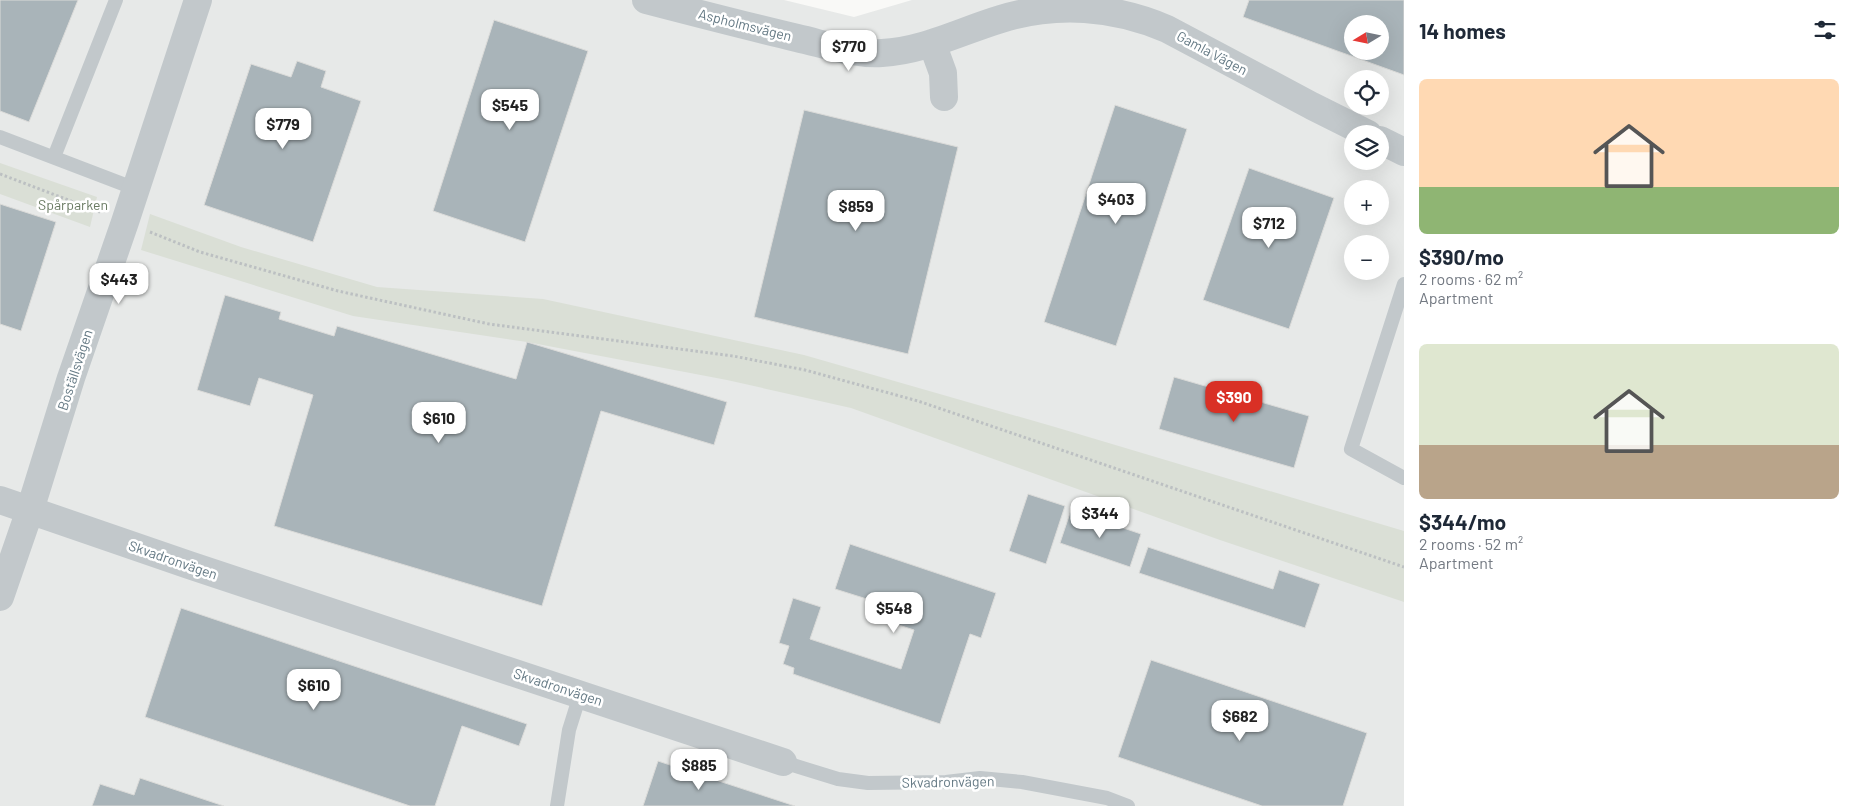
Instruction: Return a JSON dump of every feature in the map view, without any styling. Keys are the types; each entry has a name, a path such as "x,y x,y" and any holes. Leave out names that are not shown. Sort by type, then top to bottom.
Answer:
{"street":[{"name":"Boställsvägen","path":"0,597 30,510 71,378 126,222 198,0"},
{"name":"Aspholmsvägen","path":"646,0 861,53 901,51 932,43 1002,18 1053,4"},
{"name":"Gamla Vägen","path":"1053,4 1110,11 1151,22 1351,125"},
{"path":"932,43 943,73 944,97"},
{"path":"1389,144 1404,152"},
{"name":"Skvadronvägen","path":"0,500 189,565 783,762"}],"lane":[{"path":"54,157 116,0"},
{"path":"0,137 136,189"},
{"path":"1404,284 1351,449 1404,478"},
{"path":"556,806 569,730 580,695"},
{"name":"Skvadronvägen","path":"783,762 838,779 868,783 946,782 980,778 1022,782 1107,798 1128,806"}],"path":[{"path":"0,174 200,252 357,296 489,324 732,356 804,370 918,401 1404,567"}],"shaded area":[{"path":"0,0 784,0 854,17 912,0 1404,0 1404,806 0,806"}],"green space":[{"name":"Spårparken","path":"0,163 97,197 90,227 0,194"},
{"name":"Spårparken","path":"150,214 241,247 377,287 543,299 804,355 1055,427 1404,531 1404,602 1220,540 851,408 727,380 527,342 353,316 141,250"}],"building":[{"path":"0,0 78,0 29,122 0,111"},
{"path":"1249,0 1404,0 1404,75 1362,60 1389,60 1389,15 1344,15 1344,53 1243,17"},
{"path":"494,20 588,51 525,242 433,211"},
{"path":"297,61 326,71 321,87 361,101 313,242 204,205 251,64 291,77"},
{"path":"1115,105 1187,129 1116,346 1044,322"},
{"path":"804,110 958,147 908,354 754,317"},
{"path":"1249,168 1334,198 1289,329 1203,300"},
{"path":"0,204 56,222 21,331 0,324"},
{"path":"225,295 281,312 279,319 334,336 337,326 516,379 527,342 727,402 714,445 601,411 542,606 274,526 313,395 259,378 250,406 197,390"},
{"path":"1174,377 1309,416 1294,468 1159,429"},
{"path":"1028,494 1065,506 1046,564 1009,551"},
{"path":"1071,510 1141,534 1130,567 1060,543"},
{"path":"850,544 996,593 981,638 970,634 940,724 793,674 794,668 783,664 789,646 779,643 793,598 821,607 810,639 901,669 914,630 865,614 870,600 835,589"},
{"path":"1148,547 1273,589 1279,570 1320,584 1305,628 1139,573"},
{"path":"181,608 527,724 519,746 462,726 435,806 410,806 145,717"},
{"path":"1151,660 1367,733 1343,806 1262,806 1118,757"},
{"path":"658,761 795,806 643,806"},
{"path":"140,778 224,806 92,806 100,784 134,795"}]}
